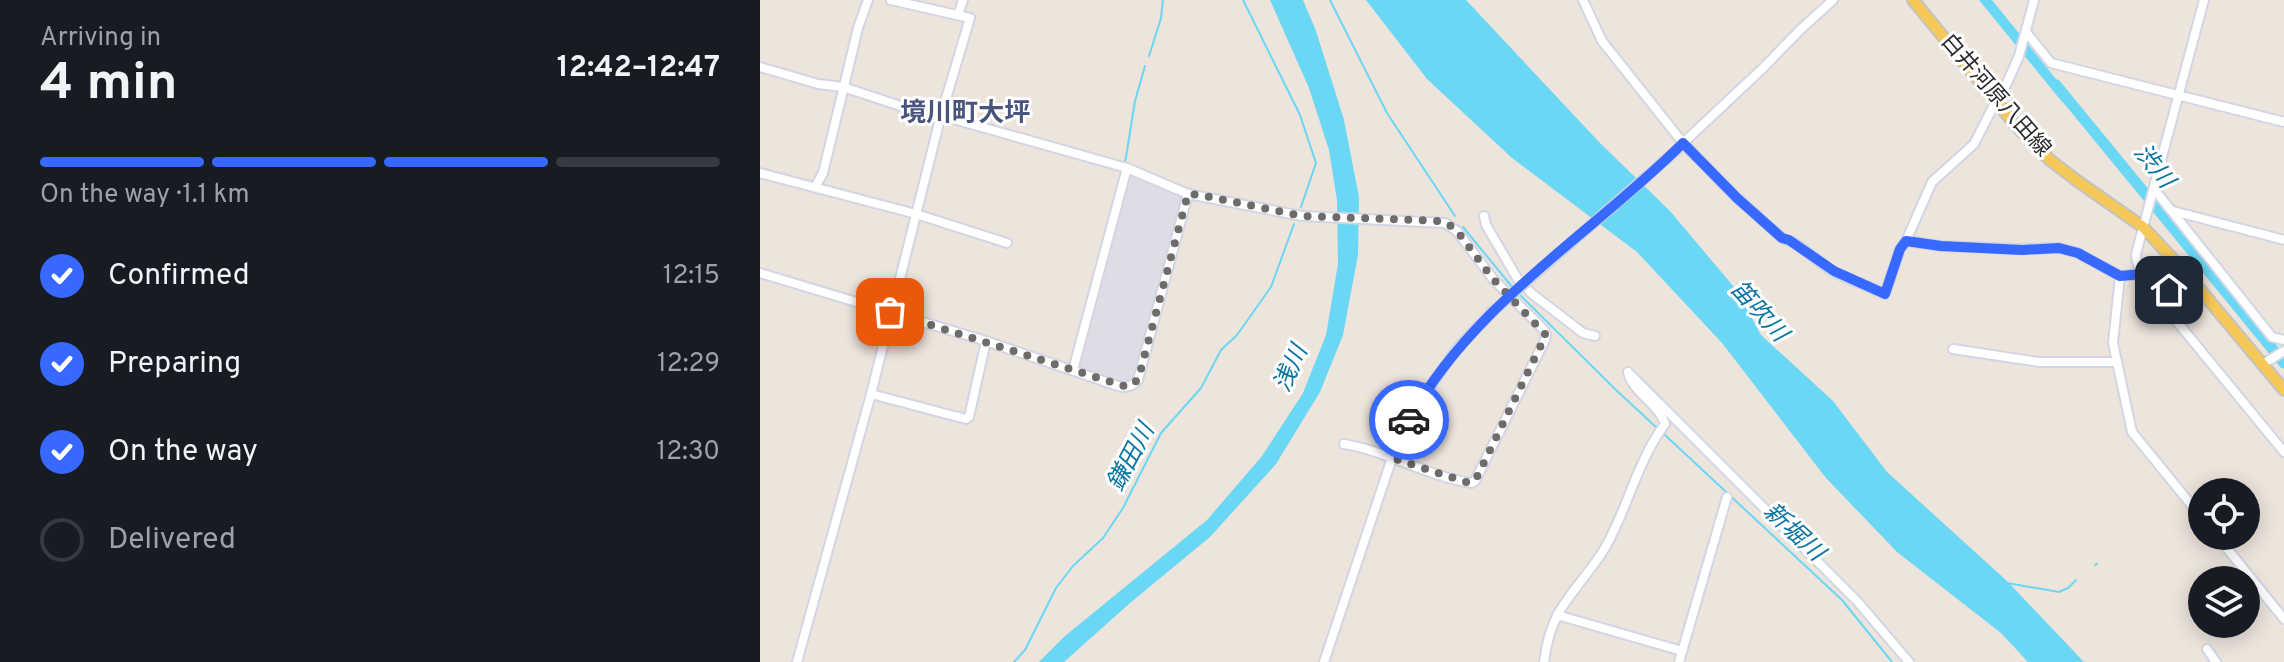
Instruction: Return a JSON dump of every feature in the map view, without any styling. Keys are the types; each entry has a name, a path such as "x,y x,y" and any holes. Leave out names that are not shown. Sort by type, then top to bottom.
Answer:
{"main road":[{"name":"白井河原八田線","path":"1913,0 2018,128 2050,160 2143,227 2267,361 2284,390"}],"street":[{"path":"815,187 823,173 858,28 868,0"},
{"path":"797,662 871,394 940,119 970,18 891,0"},
{"path":"958,15 963,0"},
{"path":"1583,0 1602,41 1681,146 1782,238 1847,278 1885,294 1900,249 1932,182 1974,144 2006,85 2019,56 2034,0"},
{"path":"1324,662 1406,424 1456,350 1492,312 1681,146 1833,0"},
{"path":"2194,283 2178,296 2142,274 2137,266 2136,254 2204,0"},
{"path":"2025,34 2051,63 2284,122"},
{"path":"760,67 818,84 843,87 940,119 946,117 1127,168 1188,194 1289,214 1434,221 1451,226 1493,279 1546,335 1475,481 1466,482 1364,447 1344,444"},
{"path":"1073,370 1127,168"},
{"path":"760,173 916,214 1007,243"},
{"path":"2154,191 2272,337 2284,340"},
{"path":"760,273 986,341 1121,387 1131,386 1138,380 1188,194"},
{"path":"2172,210 2284,240"},
{"path":"1484,216 1486,225 1517,278 1531,293 1583,333 1595,336"},
{"path":"1906,241 2022,250 2059,248 2078,253 2120,276 2142,274"},
{"path":"2120,276 2113,343 2132,432 2188,501"},
{"path":"2162,286 2160,301 2284,452"},
{"path":"871,394 966,419 969,417 986,341"},
{"path":"1953,349 2039,362 2117,362"},
{"path":"2267,361 2284,351"},
{"path":"1544,662 1557,615 1605,547 1642,464 1665,424 1662,414 1630,382 1630,373 1857,601 1909,662"},
{"path":"1679,662 1727,497"},
{"path":"2228,550 2284,619"},
{"path":"1557,615 1682,651"},
{"path":"2207,649 2216,662"}],"shaded area":[{"path":"1130,175 1183,195 1133,378 1125,383 1077,366"}],"water":[{"path":"1270,0 1303,0 1344,120 1359,197 1358,255 1343,335 1320,392 1276,464 1210,537 1064,662 1039,662 1065,636 1207,520 1262,456 1303,393 1326,335 1338,264 1337,200 1329,150 1309,88"},
{"path":"1366,0 1466,0 1600,143 1670,211 1739,293 1761,335 1833,401 1887,472 2007,581 2084,662 2028,662 2001,633 1897,552 1826,478 1722,343 1637,252 1512,158 1427,79"},
{"path":"1979,0 1992,0 2064,89 2063,103"}],"waterway":[{"path":"1149,56 1161,18 1163,0"},
{"name":"鎌田川","path":"1243,0 1300,115 1316,163 1301,207"},
{"name":"新堀川","path":"1330,0 1387,113 1455,216"},
{"path":"1125,163 1135,101 1145,66"},
{"name":"渋川","path":"2056,85 2284,363"},
{"name":"鎌田川","path":"1014,662 1025,650 1056,588 1073,566 1103,538 1123,508 1161,433 1201,388 1221,350 1237,335 1271,287 1294,224"},
{"name":"新堀川","path":"1463,227 1513,288"},
{"name":"新堀川","path":"1517,292 1657,428"},
{"name":"新堀川","path":"1665,435 1842,600 1892,662"},
{"path":"2007,583 2059,592 2076,580"}],"way so far":[{"path":"890,312 1127,387 1138,380 1188,194 1302,216 1440,221 1457,231 1493,279 1546,335 1472,483 1392,458 1409,420"}],"district":[{"name":"境川町大坪","path":"965,114"}],"route":[{"path":"1409,420 1456,350 1492,312 1683,143 1782,238 1834,271 1885,294 1900,249 1906,241 2022,250 2059,248 2078,253 2120,276 2142,274 2169,290"}],"water label":[{"name":"笛吹川","path":"1758,312"},
{"name":"浅川","path":"1292,369"}]}
